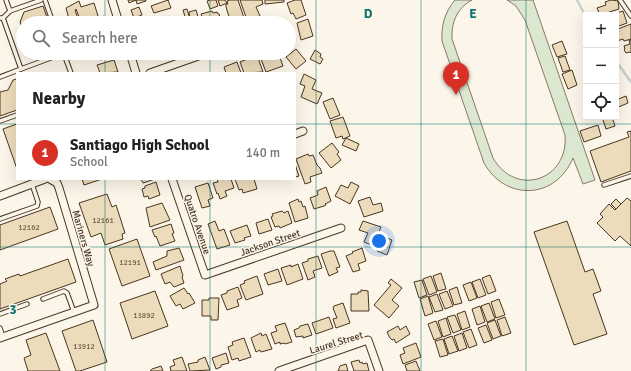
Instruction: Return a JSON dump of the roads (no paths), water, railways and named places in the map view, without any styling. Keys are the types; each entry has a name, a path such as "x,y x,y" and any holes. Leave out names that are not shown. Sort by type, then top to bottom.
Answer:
{"street":[{"path":"112,0 117,16"},
{"path":"132,60 136,72"},
{"path":"153,72 187,60"},
{"path":"296,134 303,131"},
{"path":"0,196 42,180"},
{"name":"Mariners Way","path":"52,180 59,188 94,305 74,312"},
{"name":"Quatro Avenue","path":"172,180 205,275"},
{"name":"Jackson Street","path":"205,275 341,228"},
{"path":"2,338 74,312"},
{"name":"Laurel Street","path":"279,371 368,340 379,371"}],"lane":[{"path":"6,0 10,11"},
{"path":"16,56 1,18 10,11 40,0"},
{"path":"45,0 51,16"},
{"path":"620,0 631,16"},
{"path":"17,60 21,69"},
{"path":"0,77 45,60"},
{"path":"66,60 71,72"},
{"path":"0,121 16,115"},
{"path":"604,185 631,176"},
{"path":"0,219 37,206 38,202 32,184"},
{"path":"43,299 64,291 68,293 74,312"},
{"path":"0,314 27,304"},
{"path":"0,328 2,338"}],"waterway":[{"path":"577,0 583,12"},
{"path":"619,65 631,82"}],"place":[{"name":"Santiago High School","path":"456,95"}]}
